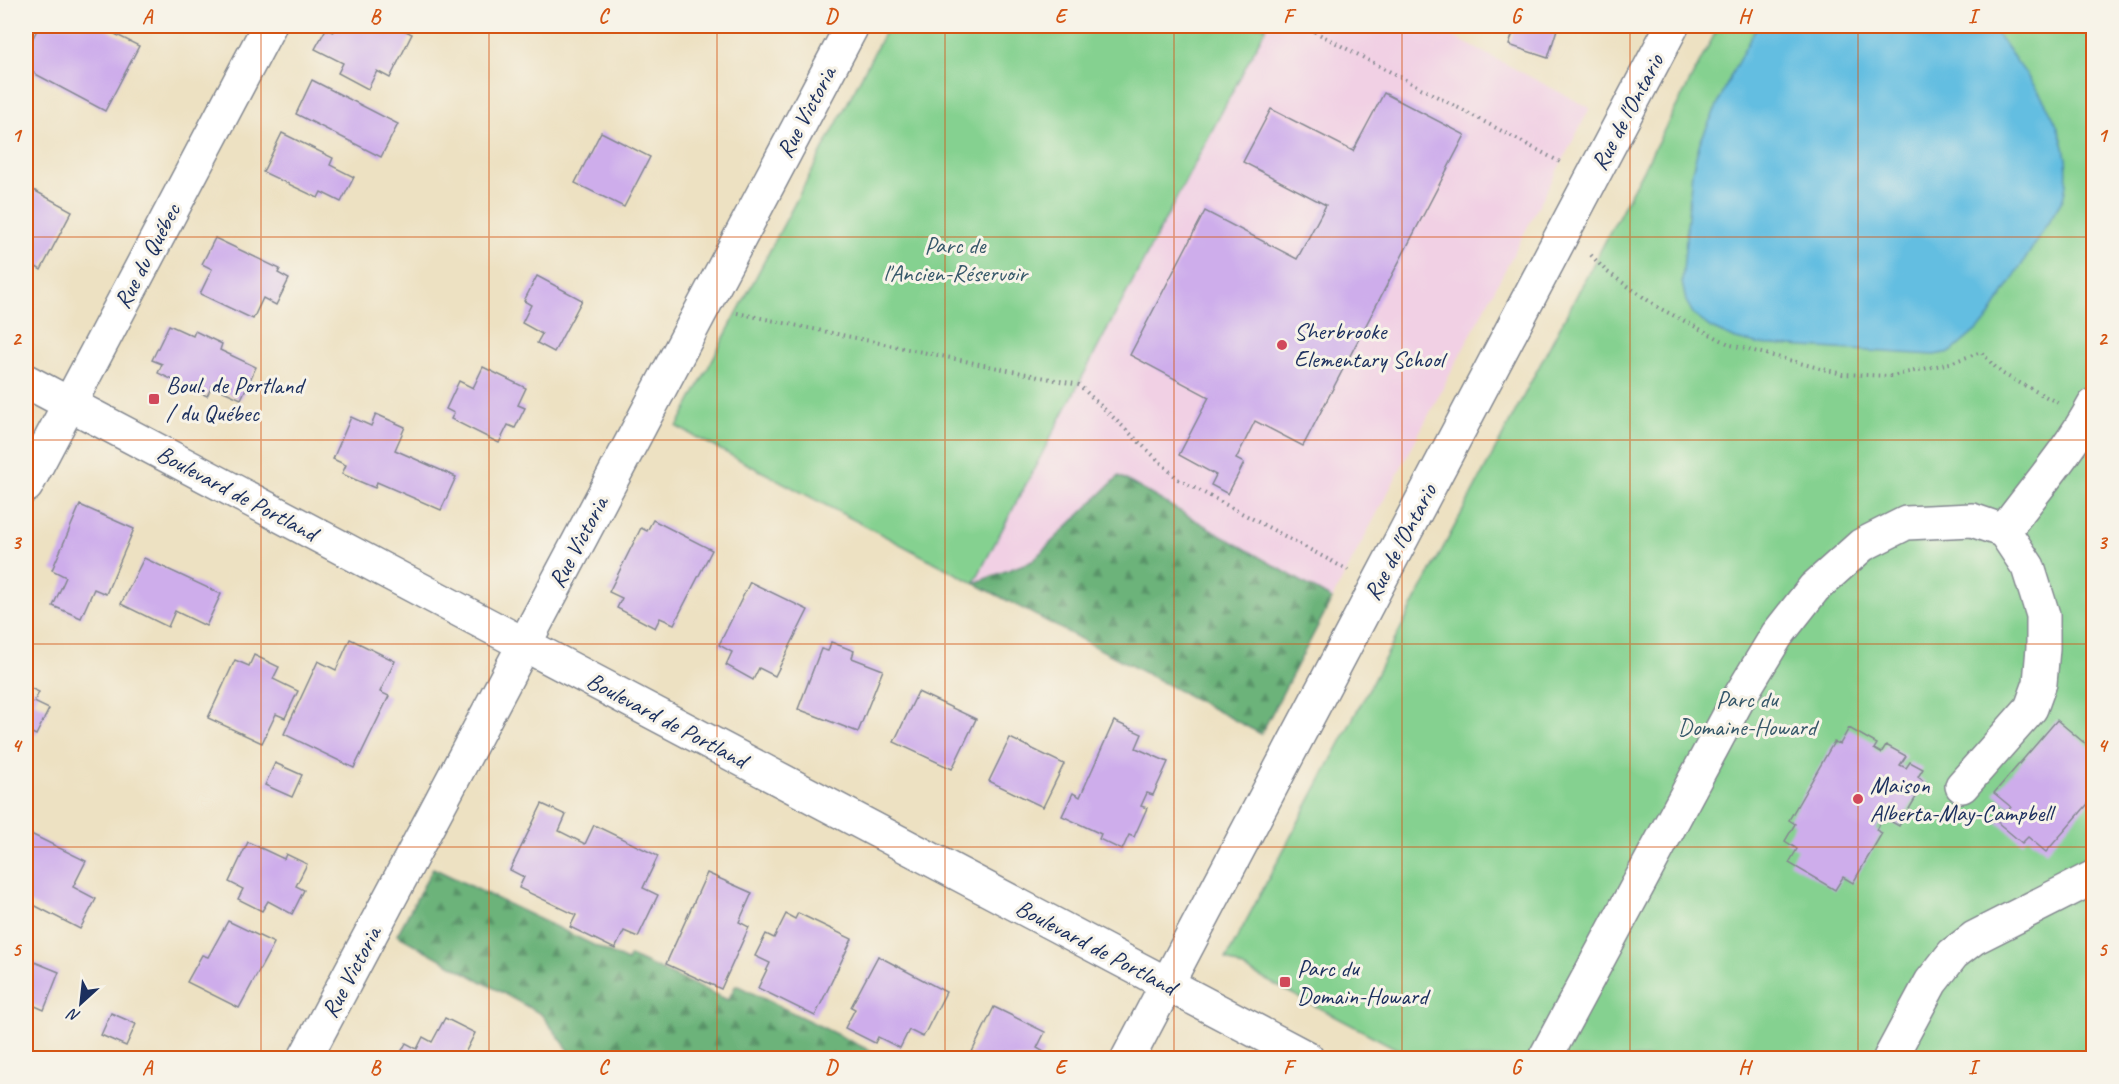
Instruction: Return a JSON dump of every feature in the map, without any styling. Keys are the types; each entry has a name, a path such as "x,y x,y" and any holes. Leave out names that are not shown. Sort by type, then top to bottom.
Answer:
{"street":[{"name":"Rue du Québec","path":"26,486 269,26"},
{"name":"Rue Victoria","path":"305,1059 852,26"},
{"name":"Rue de l'Ontario","path":"1128,1059 1672,26"},
{"name":"Boulevard de Portland","path":"26,381 1307,1059"},
{"path":"2004,531 2090,412"},
{"path":"1545,1059 1737,701 1777,635 1814,588 1862,545 1906,523 1972,520 2004,531 2028,567 2043,615 2040,683 2031,708 1962,786"},
{"path":"1890,1059 1931,982 1953,954 1974,938 2094,877"}],"path":[{"path":"1304,26 1592,178"},
{"path":"1566,228 1606,272 1659,308 1731,345 1842,374 1892,376 1950,363 1981,352 2001,373 2090,412"},
{"path":"704,306 1079,385 1178,479 1377,586"}],"shaded area":[{"name":"Sherbrooke Elementary School","path":"1267,26 1433,26 1590,108 1261,734 974,583"}],"green space":[{"name":"Parc de l'Ancien-Réservoir","path":"888,26 1267,26 974,583 677,427"},
{"name":"Parc du Domaine-Howard","path":"1719,26 2093,26 2093,1058 1414,1058 1226,959"},
{"path":"1119,476 1332,599 1261,734 974,583 1032,561"},
{"path":"433,868 627,961 630,956 728,1000 736,985 885,1058 575,1058 541,1014 397,935"}],"water":[{"path":"1757,26 1992,26 2047,106 2058,128 2065,150 2067,174 2063,199 1986,322 1951,352 1934,355 1757,344 1736,339 1711,328 1694,315 1686,301 1682,282 1692,171 1700,142"}],"building":[{"path":"39,26 99,26 139,46 105,111 26,69 26,51"},
{"path":"336,26 396,26 412,34 390,78 377,71 368,89 338,73 343,63 315,49 326,29 333,32"},
{"path":"1491,26 1558,26 1548,58 1509,45 1513,33"},
{"path":"312,80 398,124 381,157 296,114"},
{"path":"1384,93 1465,135 1303,446 1255,421 1236,459 1244,463 1228,494 1211,485 1216,475 1179,455 1209,397 1130,355 1205,211 1297,259 1326,205 1243,162 1271,109 1353,151"},
{"path":"601,132 650,157 624,207 575,183"},
{"path":"282,133 333,158 330,165 354,177 341,202 321,192 318,198 263,172"},
{"path":"28,187 72,211 41,270 26,261 26,192"},
{"path":"215,238 280,269 278,273 289,279 276,305 263,298 253,319 200,294 212,269 202,264"},
{"path":"537,276 582,300 554,352 537,343 542,334 522,323 531,305 524,301"},
{"path":"169,325 193,336 195,331 222,344 220,350 256,367 241,399 212,386 207,396 158,373 162,364 152,360"},
{"path":"483,367 526,388 518,405 525,408 515,428 508,425 499,443 451,419 454,413 446,409 459,381 473,388"},
{"path":"376,414 405,427 395,450 456,477 441,510 377,482 375,488 342,474 346,465 333,459 351,417 371,426"},
{"path":"80,505 134,529 106,594 94,589 81,618 53,606 66,577 52,570"},
{"path":"653,520 712,550 674,624 660,618 655,628 617,608 622,598 609,592 641,528 647,531"},
{"path":"144,558 221,594 206,626 175,611 168,627 121,604"},
{"path":"750,582 808,610 775,676 759,668 753,680 726,665 732,652 719,645"},
{"path":"350,639 395,661 380,692 389,696 354,768 284,734 318,661 336,670"},
{"path":"831,642 854,651 852,658 883,670 858,732 798,709 821,649 828,651"},
{"path":"254,655 279,667 273,679 298,691 285,718 276,714 262,743 208,718 235,660 249,666"},
{"path":"26,686 39,692 34,702 49,709 36,735 32,733 26,747"},
{"path":"918,692 976,719 952,769 894,742"},
{"path":"2057,720 2094,751 2094,797 2046,852 2028,837 2022,843 1997,822 2011,807 1994,793"},
{"path":"1114,721 1142,734 1136,748 1168,762 1153,795 1147,793 1141,806 1147,808 1134,837 1129,835 1122,850 1099,839 1101,834 1062,816 1073,793 1080,797"},
{"name":"Maison Alberta-May-Campbell","path":"1849,728 1877,744 1874,749 1881,753 1886,745 1906,756 1900,765 1906,768 1910,762 1923,769 1918,777 1925,782 1899,826 1883,817 1876,830 1882,833 1853,883 1843,877 1835,890 1789,863 1797,849 1785,841 1795,824 1789,820 1834,742 1840,744"},
{"path":"1010,738 1064,764 1043,807 989,781"},
{"path":"275,763 302,775 292,797 265,785"},
{"path":"542,804 566,815 559,831 585,844 594,825 658,856 643,888 658,895 638,937 624,931 615,949 570,927 576,915 519,888 524,877 510,870"},
{"path":"31,834 86,861 73,887 96,899 80,929 26,901 26,844"},
{"path":"248,842 284,859 286,854 307,864 296,886 304,890 292,914 268,901 262,911 238,899 243,889 229,882"},
{"path":"707,873 752,893 739,922 749,927 721,989 666,964"},
{"path":"798,913 852,939 815,1016 758,988 770,963 755,956 766,934 774,938 786,914 795,919"},
{"path":"228,921 274,943 239,1008 187,982 202,955 208,957"},
{"path":"26,954 29,956 27,959 59,972 44,1010 26,1002"},
{"path":"878,956 946,992 923,1037 909,1030 900,1048 878,1037 875,1043 845,1028 855,1009 851,1007"},
{"path":"994,1007 1045,1032 1037,1048 1044,1052 1041,1058 969,1058"},
{"path":"111,1013 136,1024 126,1046 101,1035"},
{"path":"445,1018 475,1033 464,1055 470,1058 398,1058 406,1043 417,1049 423,1037 432,1042"}],"place":[{"name":"Sherbrooke Elementary School","path":"1282,345"},
{"name":"Boul. de Portland / du Québec","path":"154,399"},
{"name":"Maison Alberta-May-Campbell","path":"1858,799"},
{"name":"Parc du Domain-Howard","path":"1285,982"}]}
